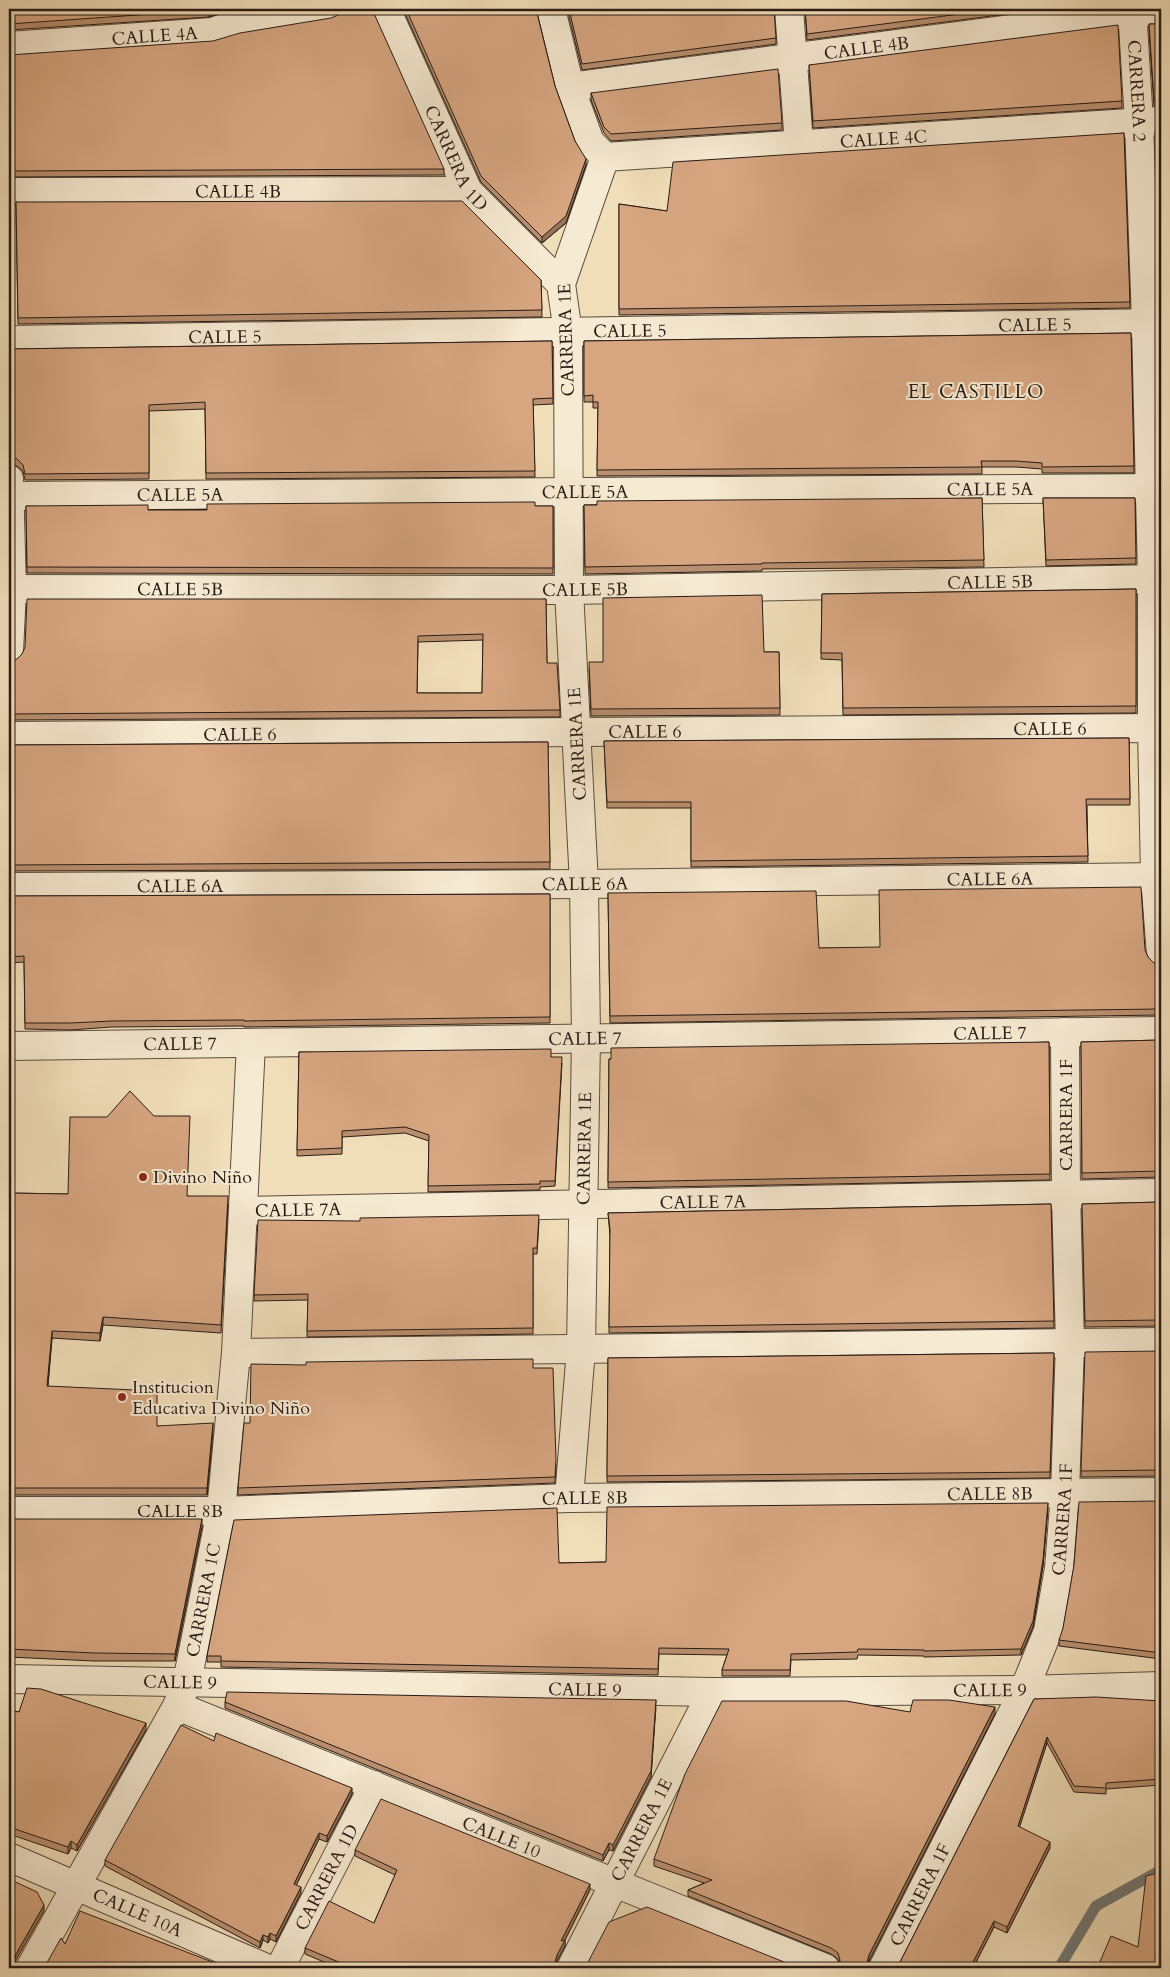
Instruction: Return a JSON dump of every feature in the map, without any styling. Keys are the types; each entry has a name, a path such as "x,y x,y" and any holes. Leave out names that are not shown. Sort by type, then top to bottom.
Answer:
{"street":[{"name":"CALLE 4A","path":"9,46 212,32 234,16 329,9"},
{"name":"CARRERA 1D","path":"386,9 468,191 561,284"},
{"path":"551,9 570,87 590,142 605,157"},
{"path":"789,9 799,144"},
{"name":"CALLE 4B","path":"570,87 1132,11 1161,11"},
{"name":"CARRERA 2","path":"1132,11 1150,121 1156,728 1161,955"},
{"name":"CALLE 4C","path":"605,157 1150,121"},
{"name":"CARRERA 1E","path":"569,1498 581,1349 586,1038 584,884 569,590 568,333 561,284 605,157"},
{"name":"CALLE 4B","path":"9,192 468,191"},
{"name":"CALLE 5","path":"9,340 1153,323"},
{"path":"9,478 9,652"},
{"name":"CALLE 5A","path":"9,496 1155,488"},
{"name":"CALLE 5B","path":"10,589 569,590 1156,579"},
{"name":"CALLE 6","path":"9,736 1156,728"},
{"name":"CALLE 6A","path":"9,887 584,884 1158,877"},
{"name":"CALLE 7","path":"9,1046 1161,1030"},
{"name":"CARRERA 1F","path":"883,1968 1024,1690 1048,1631 1059,1568 1065,1493 1070,1343 1066,1194 1065,1032"},
{"name":"CARRERA 1C","path":"30,1968 182,1694 221,1511 236,1353 251,1043"},
{"name":"CALLE 7A","path":"244,1211 1161,1193"},
{"path":"236,1353 1161,1342"},
{"name":"CALLE 8B","path":"9,1511 221,1511 569,1498 1161,1492"},
{"name":"CALLE 9","path":"9,1679 182,1694 1024,1690 1161,1686"},
{"name":"CARRERA 1E","path":"571,1968 712,1692"},
{"name":"CALLE 10","path":"182,1694 374,1785 825,1968"},
{"name":"CARRERA 1D","path":"280,1968 374,1785"},
{"name":"CALLE 10A","path":"9,1857 266,1968"}],"building":[{"path":"9,9 214,9 9,24"},
{"path":"343,9 372,9 444,169 9,171 9,55 213,41 240,33 331,18 338,15"},
{"path":"406,9 536,9 555,86 575,141 586,159 566,216 542,237 481,176"},
{"path":"569,9 601,9 602,12 638,9 774,9 776,38 582,64"},
{"path":"805,9 998,9 807,34"},
{"path":"1161,20 1161,100 1154,100 1149,24 1157,24 1157,21"},
{"path":"1118,25 1122,101 813,121 809,65"},
{"path":"778,69 782,123 611,134 604,127 591,93"},
{"path":"1161,130 1161,301 1155,131"},
{"path":"1124,133 1130,302 619,309 619,204 667,211 673,162"},
{"path":"462,201 541,280 542,310 18,318 16,202"},
{"path":"1131,333 1134,466 1042,467 1042,463 981,461 982,467 597,470 598,402 593,402 593,395 584,396 584,341"},
{"path":"552,341 553,398 533,399 535,471 206,473 205,402 149,405 149,473 25,474 23,465 17,459 9,457 9,349"},
{"path":"982,498 984,560 585,567 584,505 597,505 597,501"},
{"path":"1043,498 1135,498 1136,558 1046,560"},
{"path":"535,502 535,506 553,506 553,568 27,567 26,506 148,505 148,510 207,510 207,504"},
{"path":"1136,589 1136,706 843,708 842,653 821,653 822,594"},
{"path":"762,595 764,652 779,652 780,708 591,709 589,662 603,662 603,598"},
{"path":"27,599 546,599 547,663 557,663 560,710 9,714 9,661 17,659 25,647","holes":["483,634 482,693 417,693 418,636"]},
{"path":"1129,738 1130,799 1086,799 1088,856 691,861 691,802 607,802 604,741"},
{"path":"548,742 550,862 9,865 9,745"},
{"path":"1141,887 1145,950 1148,957 1154,963 1161,964 1161,1009 610,1016 608,893 816,891 819,948 880,947 879,890"},
{"path":"550,894 550,1017 25,1023 24,956 9,957 9,896"},
{"path":"1161,1040 1161,1171 1082,1173 1081,1042"},
{"path":"1049,1042 1050,1174 608,1182 609,1059 611,1059 611,1048"},
{"path":"551,1049 551,1057 562,1057 555,1181 540,1181 540,1184 428,1186 429,1135 405,1127 342,1131 342,1148 297,1150 299,1052"},
{"path":"130,1091 154,1116 190,1116 187,1196 228,1196 221,1325 103,1317 100,1333 52,1331 47,1386 157,1391 157,1426 213,1423 207,1488 9,1488 9,1193 68,1194 70,1117 107,1117"},
{"path":"1161,1202 1161,1320 1085,1321 1082,1204"},
{"path":"1051,1204 1054,1321 609,1327 610,1229 608,1213"},
{"path":"539,1215 537,1248 533,1248 533,1328 307,1331 308,1294 254,1295 258,1220 360,1221 360,1218"},
{"path":"1161,1351 1161,1470 1081,1471 1085,1352"},
{"path":"1054,1353 1050,1472 607,1476 608,1358"},
{"path":"533,1359 533,1368 553,1368 555,1477 238,1488 244,1423 250,1423 251,1364 306,1365 306,1362"},
{"path":"1161,1501 1161,1653 1059,1640 1063,1628 1074,1565 1079,1502"},
{"path":"1048,1503 1043,1560 1033,1621 1021,1649 924,1651 858,1649 857,1652 791,1654 790,1670 722,1670 729,1649 659,1648 658,1669 221,1661 221,1656 207,1656 234,1520 557,1508 559,1563 606,1562 607,1507"},
{"path":"9,1519 202,1519 175,1654 9,1649"},
{"path":"27,1688 41,1689 146,1723 77,1845 71,1841 68,1847 9,1827 9,1710 19,1712"},
{"path":"227,1692 656,1700 651,1771 613,1845 609,1843 603,1855 225,1702"},
{"path":"1096,1697 1161,1701 1161,1779 1106,1783 1106,1788 1074,1786 1047,1737 1018,1826 1050,1842 1007,1927 994,1921 970,1968 897,1968 1034,1699"},
{"path":"913,1700 949,1700 995,1707 869,1955 867,1963 869,1968 839,1968 840,1960 838,1953 831,1948 688,1890 712,1880 654,1859 685,1774 722,1701 846,1701 910,1712"},
{"path":"181,1725 214,1741 216,1733 352,1788 327,1836 319,1833 294,1884 301,1887 276,1936 270,1933 268,1937 263,1935 260,1942 105,1860"},
{"path":"381,1799 590,1884 561,1941 565,1940 555,1962 557,1968 353,1968 305,1948 329,1901 374,1923 397,1870 355,1850"},
{"path":"1161,1872 1161,1968 1092,1968 1094,1962 1099,1964 1111,1936 1138,1947 1146,1876"},
{"path":"9,1879 37,1892 44,1905 16,1954 14,1962 16,1968 9,1968"},
{"path":"647,1907 799,1968 585,1968 609,1922"},
{"path":"80,1911 228,1968 44,1968 61,1938 65,1944"}],"waterway":[{"path":"1059,1968 1096,1906 1161,1870"}],"place":[{"name":"Divino Niño","path":"143,1177"},
{"name":"Institucion Educativa Divino Niño","path":"122,1397"}],"district":[{"name":"EL CASTILLO","path":"976,391"}]}
